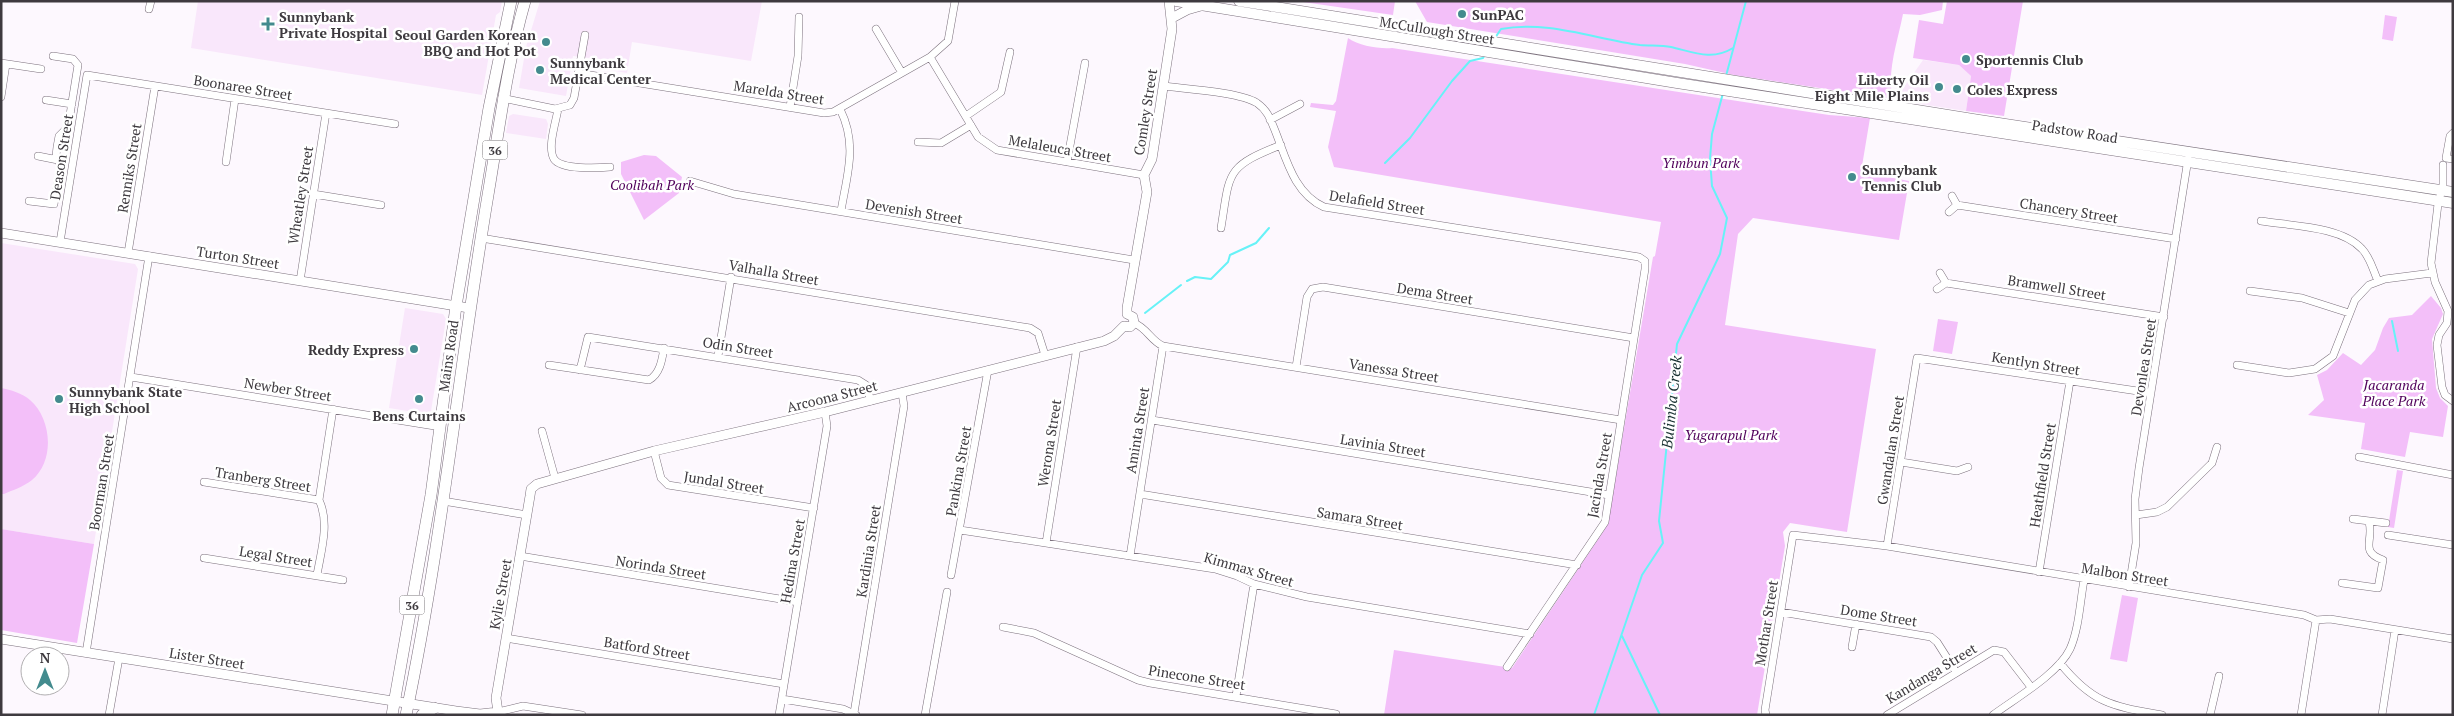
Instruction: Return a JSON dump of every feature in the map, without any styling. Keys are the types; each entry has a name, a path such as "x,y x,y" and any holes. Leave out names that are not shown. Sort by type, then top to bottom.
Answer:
{"main road":[{"name":"Mains Road","path":"392,715 436,462 456,306 492,93 511,1"},
{"name":"Mains Road","path":"407,709 443,502 469,308 504,100 525,1"},
{"name":"McCullough Street","path":"1176,1 1694,85"},
{"name":"McCullough Street","path":"1239,1 1696,73"},
{"name":"Padstow Road","path":"1696,73 2188,156"},
{"name":"Padstow Road","path":"1694,85 2445,194 2453,202"},
{"path":"436,462 448,464"},
{"path":"422,715 434,708"}],"street":[{"name":"Marelda Street","path":"578,73 824,113 840,109 930,57 948,41 955,1"},
{"name":"Comley Street","path":"1127,314 1134,260 1147,192 1144,175 1152,159 1163,86 1172,18 1170,1"},
{"path":"1172,18 1186,10 1202,6"},
{"path":"790,107 798,56 799,17"},
{"path":"876,30 902,73"},
{"path":"492,93 504,100 558,109 572,103 584,35"},
{"path":"966,116 1001,92 1010,52"},
{"path":"29,201 54,204 61,166 56,156 59,136 68,126 72,104 78,65 73,59 53,56"},
{"name":"Melaleuca Street","path":"930,57 978,137 997,150 1144,175"},
{"path":"1,97 4,63 41,69"},
{"path":"1067,162 1085,63"},
{"name":"Boonaree Street","path":"87,76 395,124"},
{"name":"Deason Street","path":"60,242 87,76"},
{"name":"Renniks Street","path":"128,253 155,86"},
{"name":"Delafield Street","path":"1163,86 1242,97 1256,103 1267,112 1298,186 1312,201 1324,207 1639,256 1644,261"},
{"path":"226,162 235,99"},
{"path":"46,100 72,104"},
{"path":"1270,120 1300,104"},
{"path":"558,109 552,148 553,158 559,164 591,169 610,167"},
{"path":"840,109 849,132 851,146 841,211"},
{"name":"Wheatley Street","path":"300,280 326,113"},
{"path":"918,142 941,143 971,125"},
{"path":"2453,133 2450,136 2446,158 2453,159"},
{"path":"1221,228 1228,185 1232,174 1249,158 1281,145"},
{"path":"38,156 58,160"},
{"name":"Devonlea Street","path":"2129,587 2136,543 2135,499 2188,156"},
{"path":"2443,165 2445,194 2432,273 2447,308 2447,323 2439,335 2437,345 2442,387 2445,395 2453,401"},
{"name":"Devenish Street","path":"690,181 734,194 1134,260"},
{"path":"313,194 381,205"},
{"path":"1950,212 1958,205 1952,196"},
{"name":"Chancery Street","path":"1958,205 2176,239"},
{"path":"2261,221 2334,232 2345,237 2364,250 2378,280"},
{"name":"Turton Street","path":"1,233 469,308"},
{"name":"Valhalla Street","path":"481,238 1030,328 1038,333 1045,355"},
{"name":"Boorman Street","path":"86,653 150,256"},
{"name":"Jacinda Street","path":"1508,667 1602,527 1634,338 1645,268 1644,261"},
{"path":"1938,289 1946,282 1940,273"},
{"path":"2237,365 2289,373 2315,369 2333,356 2349,314 2361,293 2378,280 2432,273"},
{"path":"718,356 731,278"},
{"name":"Bramwell Street","path":"1946,282 2164,317"},
{"name":"Dema Street","path":"1296,367 1307,297 1312,289 1323,287 1634,338"},
{"path":"2250,290 2302,298 2349,314"},
{"path":"1127,314 1134,317 1134,323 1130,327 1124,326 1122,318 1127,314"},
{"path":"1134,323 1145,328 1156,342 1164,346"},
{"name":"Arcoona Street","path":"541,482 654,451 871,401 1104,341 1114,336 1124,326"},
{"name":"Odin Street","path":"580,370 588,337 718,356 858,380 866,385 871,401"},
{"name":"Vanessa Street","path":"1164,346 1621,420"},
{"name":"Aminta Street","path":"1130,556 1164,346"},
{"path":"549,365 603,375 649,380 654,378 660,367 664,348"},
{"name":"Werona Street","path":"1046,542 1077,348"},
{"name":"Kentlyn Street","path":"1917,358 2151,393"},
{"name":"Gwandalan Street","path":"1887,546 1917,358"},
{"name":"Pankina Street","path":"951,575 988,370"},
{"name":"Newber Street","path":"131,377 441,427"},
{"name":"Heathfield Street","path":"2039,572 2070,381"},
{"name":"Kardinia Street","path":"855,714 904,406 902,393"},
{"path":"317,575 325,524 324,510 319,500 333,409"},
{"name":"Hedina Street","path":"779,715 828,426 825,412"},
{"name":"Lavinia Street","path":"1152,420 1609,494"},
{"path":"542,431 555,478"},
{"path":"2136,515 2157,512 2167,507 2212,463 2217,447"},
{"name":"Jundal Street","path":"654,451 661,478 668,485 814,508"},
{"path":"2359,457 2453,475"},
{"path":"1901,462 1957,471 1968,467"},
{"name":"Tranberg Street","path":"204,482 319,500"},
{"name":"Kylie Street","path":"498,713 496,698 531,490 541,482"},
{"name":"Samara Street","path":"1140,494 1577,565"},
{"path":"443,502 527,515"},
{"path":"2353,519 2386,523"},
{"path":"2342,583 2378,588 2383,560 2374,557 2369,550 2369,522"},
{"name":"Kimmax Street","path":"960,530 1215,570 1237,576 1254,584 1306,597 1530,634"},
{"name":"Malbon Street","path":"1793,535 1887,546 2304,615 2316,620 2330,619 2453,639"},
{"name":"Mothar Street","path":"1766,715 1764,710 1793,535"},
{"path":"2388,535 2453,545"},
{"name":"Norinda Street","path":"520,556 798,602"},
{"name":"Legal Street","path":"204,558 343,580"},
{"path":"1993,715 2060,664 2070,649 2074,638 2084,580"},
{"path":"1236,696 1254,584"},
{"path":"925,715 946,592"},
{"name":"Dome Street","path":"1781,612 1931,637 1956,672"},
{"path":"2301,715 2316,620"},
{"path":"1852,647 1856,624"},
{"name":"Pinecone Street","path":"1003,628 1034,632 1138,680 1336,714"},
{"path":"2382,715 2395,630"},
{"name":"Batford Street","path":"506,638 784,684"},
{"name":"Lister Street","path":"1,639 395,702 407,709 434,708 480,714 498,713"},
{"name":"Kandanga Street","path":"1887,715 1994,650 2004,652 2031,687"},
{"path":"109,715 119,658"},
{"path":"2060,664 2076,684 2104,702 2162,715"},
{"path":"2210,715 2219,676"},
{"path":"782,698 843,709 855,714"},
{"path":"498,713 516,707 582,715"}],"shaded area":[{"path":"198,1 502,1 500,12 496,15 482,95 191,48"},
{"path":"540,1 762,1 751,61 632,42 627,73 592,67 589,63 589,58 573,56 566,96 519,88 526,47"},
{"path":"1923,60 1959,65 1971,76 1966,111 1895,100"},
{"path":"513,114 546,119 548,124 546,139 506,133 509,116"},
{"name":"Sunnybank State High School","path":"1,243 135,264 138,269 94,544 1,529"},
{"path":"405,308 443,314 446,319 431,411 426,414 389,408"}],"green space":[{"path":"1296,1 1395,1 1393,15"},
{"path":"1415,1 1943,1 1942,10 1920,15 1903,14 1892,68 1891,89 1893,99 1734,75 1685,64 1427,22"},
{"name":"Sportennis Club","path":"1947,1 2023,1 2004,116 1966,111 1971,76 1959,65 1913,58 1919,20 1943,24"},
{"path":"2385,15 2397,17 2393,41 2382,39"},
{"path":"1348,38 1363,45 1381,48 1392,48 1829,115 1870,118 1861,172 1909,181 1899,240 1753,218 1738,234 1725,325 1876,349 1847,532 1790,523 1783,532 1785,546 1757,715 1384,715 1394,650 1512,668 1605,529 1609,517 1653,257 1655,256 1661,222 1334,167 1328,147 1336,111 1310,107 1311,103 1333,105 1336,101"},
{"name":"Coolibah Park","path":"644,155 656,156 682,177 679,193 644,220 621,174 621,162"},
{"name":"Jacaranda Place Park","path":"2431,296 2441,308 2443,314 2432,339 2436,388 2440,398 2448,406 2443,437 2410,432 2405,457 2361,449 2365,423 2308,415 2324,400 2317,375 2327,370 2343,353 2361,365 2375,350 2389,318 2412,315"},
{"path":"1938,319 1958,322 1952,354 1933,351"},
{"path":"1,388 24,395 30,400 43,418 48,440 44,462 39,472 29,482 4,494 1,494"},
{"path":"2397,470 2403,471 2394,528 2388,527"},
{"path":"1,529 94,544 77,643 1,630"},
{"path":"2122,595 2138,598 2127,662 2110,659"}],"waterway":[{"name":"Bulimba Creek","path":"1726,76 1746,1"},
{"path":"1495,38 1501,29 1536,27 1571,31 1640,45 1671,47 1710,55 1733,48"},
{"path":"1385,163 1410,138 1452,81 1470,61 1483,58 1485,55"},
{"name":"Bulimba Creek","path":"1594,715 1642,575 1663,543 1659,521 1677,344 1720,254 1727,218 1712,186 1710,159 1712,134 1723,93"},
{"path":"1187,281 1195,277 1211,279 1228,262 1230,255 1256,243 1269,228"},
{"path":"1145,313 1181,285"},
{"path":"2392,321 2398,351"},
{"path":"1622,636 1660,715"}],"place":[{"name":"SunPAC","path":"1462,14"},
{"name":"Sunnybank Private Hospital","path":"268,24"},
{"name":"Seoul Garden Korean BBQ and Hot Pot","path":"546,42"},
{"name":"Sportennis Club","path":"1966,59"},
{"name":"Sunnybank Medical Center","path":"540,70"},
{"name":"Liberty Oil Eight Mile Plains","path":"1939,87"},
{"name":"Coles Express","path":"1957,89"},
{"name":"Sunnybank Tennis Club","path":"1852,177"},
{"name":"Reddy Express","path":"414,349"},
{"name":"Sunnybank State High School","path":"59,399"},
{"name":"Bens Curtains","path":"419,399"}],"park label":[{"name":"Yimbun Park","path":"1701,162"},
{"name":"Yugarapul Park","path":"1731,434"}]}
